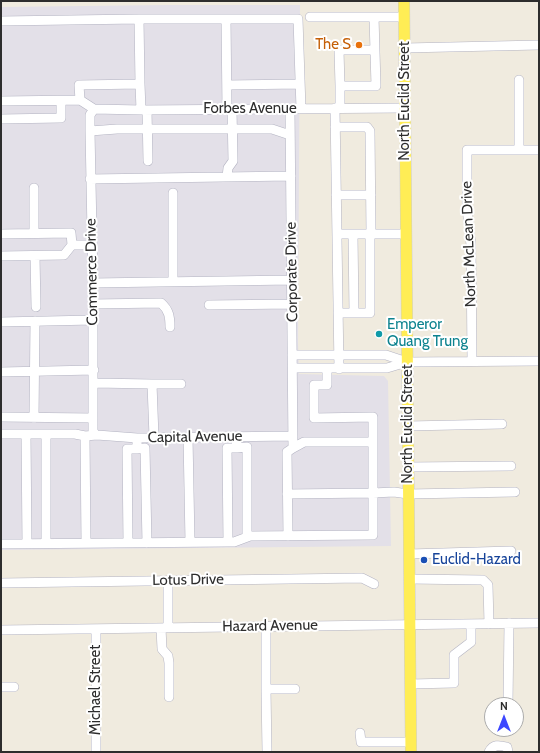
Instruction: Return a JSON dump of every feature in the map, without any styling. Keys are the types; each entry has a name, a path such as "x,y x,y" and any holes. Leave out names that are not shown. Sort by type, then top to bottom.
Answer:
{"main road":[{"name":"North Euclid Street","path":"404,1 411,747"}],"street":[{"path":"310,17 404,17"},
{"path":"340,86 376,86 374,17"},
{"path":"226,19 227,84 232,129 233,161 228,168 227,177"},
{"path":"1,21 298,19 301,109"},
{"path":"139,20 140,84 148,129 148,161"},
{"path":"405,48 539,45"},
{"path":"339,368 335,127 340,86 340,50 375,50"},
{"path":"518,80 519,150 539,150"},
{"path":"80,100 79,85 140,84"},
{"path":"227,84 300,84"},
{"path":"1,101 80,100 94,109"},
{"path":"1,119 61,118 61,101"},
{"name":"Forbes Avenue","path":"94,109 405,108"},
{"name":"Commerce Drive","path":"94,109 90,115 90,179 93,283 93,431 97,435"},
{"name":"Corporate Drive","path":"287,494 287,452 293,448 290,109"},
{"path":"335,127 369,128 371,195 370,313 338,313"},
{"path":"90,131 117,129 272,129 290,135"},
{"name":"North McLean Drive","path":"472,361 471,245 467,208 466,150 519,150"},
{"path":"90,179 291,176"},
{"path":"34,188 34,233"},
{"path":"173,193 173,282"},
{"path":"336,195 371,195"},
{"path":"1,234 71,233 72,244 64,255 1,256"},
{"path":"337,234 406,234"},
{"path":"353,234 354,313"},
{"path":"72,244 92,245"},
{"path":"35,256 36,307"},
{"path":"93,283 292,280"},
{"path":"93,304 161,303 168,310 170,316 170,327"},
{"path":"209,305 292,304"},
{"path":"1,322 93,320"},
{"path":"34,321 34,418"},
{"path":"292,355 386,355 407,362"},
{"path":"292,368 388,368 407,362 539,360"},
{"path":"1,544 234,542 250,536 373,534 373,418 314,418 314,385 327,385 327,368"},
{"path":"1,372 94,370"},
{"path":"94,383 182,384"},
{"path":"152,384 154,438"},
{"path":"1,418 93,418"},
{"path":"408,426 502,424"},
{"name":"Capital Avenue","path":"1,434 75,434 85,436 97,435 137,438 293,436"},
{"path":"26,434 27,544"},
{"path":"46,434 46,544"},
{"path":"85,436 86,543"},
{"path":"188,437 190,542"},
{"path":"236,437 236,448"},
{"path":"137,438 137,448"},
{"path":"293,448 304,442 373,442"},
{"path":"228,542 227,448 247,447 247,537"},
{"path":"128,543 128,449 137,448 145,448 147,543"},
{"path":"408,467 511,466"},
{"path":"288,536 287,494 515,492"},
{"path":"409,554 511,551"},
{"name":"Lotus Drive","path":"1,583 362,578 374,584"},
{"path":"409,579 483,580 488,585 489,624"},
{"path":"168,581 162,649 168,656 169,697"},
{"path":"508,697 509,623"},
{"name":"Hazard Avenue","path":"1,630 539,623"},
{"path":"410,684 454,683 454,655 471,642 471,624"},
{"path":"266,626 267,752"},
{"name":"Michael Street","path":"96,629 96,752"},
{"path":"1,687 14,687"},
{"path":"266,689 295,689"},
{"path":"360,733 361,742 411,747"},
{"path":"489,752 493,746 501,746 507,747 508,752"}],"shaded area":[{"path":"300,5 299,374 384,376 388,381 391,546 1,550 1,7"}],"place":[{"name":"The S","path":"359,45"},
{"name":"Emperor Quang Trung","path":"379,334"},
{"name":"Euclid-Hazard","path":"424,560"}]}
